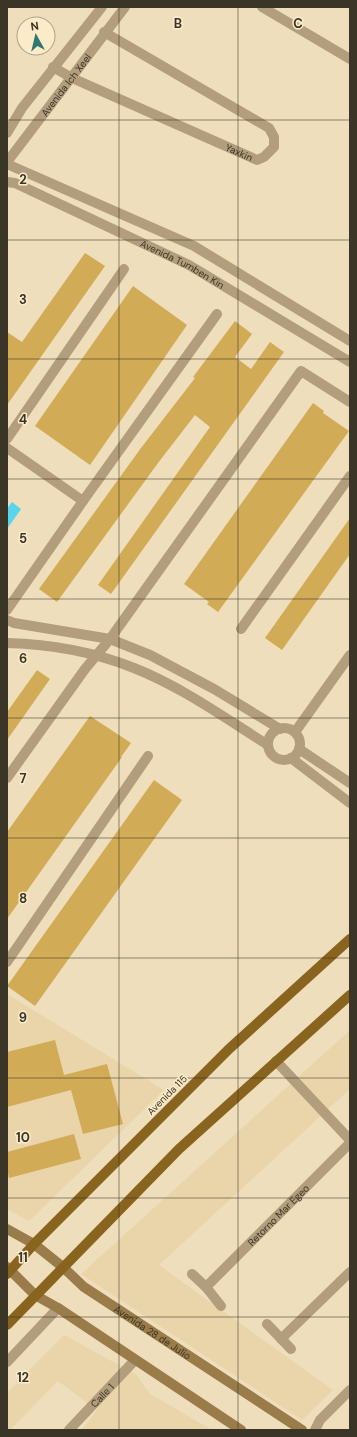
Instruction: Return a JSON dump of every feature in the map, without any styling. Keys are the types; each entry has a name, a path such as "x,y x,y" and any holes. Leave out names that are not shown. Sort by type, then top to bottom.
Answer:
{"main road":[{"name":"Avenida 115","path":"8,1270 229,1050 350,939"},
{"path":"7,1325 179,1148 350,995"},
{"name":"Avenida 28 de Julio","path":"7,1229 34,1244 64,1268 84,1287 302,1430"},
{"path":"8,1270 35,1295 58,1308 241,1430"}],"street":[{"name":"Avenida Ich Xeel","path":"7,133 22,108 102,7"},
{"name":"Avenida Ich Xeel","path":"7,163 72,78 104,32 125,7"},
{"path":"262,7 350,59"},
{"name":"Yaxkin","path":"53,67 72,78 257,160 264,157 274,147 274,137 269,128 104,32"},
{"name":"Avenida Tumben Kin","path":"7,163 194,246 350,341"},
{"name":"Avenida Tumben Kin","path":"7,182 189,265 350,362"},
{"path":"7,439 124,269"},
{"path":"7,610 217,314"},
{"path":"7,778 85,669 110,639 301,371 350,402"},
{"path":"7,448 83,501"},
{"path":"241,629 350,476"},
{"path":"7,620 14,623 110,639 150,655 214,689 280,729"},
{"path":"7,643 32,644 84,652 134,668 168,684 218,713 268,745 272,755 277,758 282,760 291,758 300,750 300,740 295,732 285,728 280,729 271,735 268,745"},
{"path":"295,732 350,655"},
{"path":"300,750 350,783"},
{"path":"7,962 148,756"},
{"path":"291,758 350,803"},
{"path":"276,1061 350,1141"},
{"name":"Retorno Mar Egeo","path":"206,1287 350,1141"},
{"path":"281,1339 350,1272"},
{"path":"192,1274 206,1287 221,1306"},
{"path":"7,1362 58,1308"},
{"path":"267,1324 291,1349"},
{"name":"Calle 1","path":"69,1430 135,1360"},
{"path":"302,1430 320,1420 350,1390"},
{"path":"315,1430 320,1420"}],"shaded area":[{"path":"7,994 164,1090 29,1221 7,1209"},
{"path":"350,1030 350,1089 159,1265 333,1390 302,1420 81,1274"},
{"path":"64,1335 137,1375 149,1393 212,1430 82,1430 97,1410 58,1381 10,1430 7,1430 7,1393"}],"water":[{"path":"12,502 21,509 7,529 7,509"}],"building":[{"path":"85,253 105,266 7,405 7,332 22,342"},
{"path":"133,286 187,325 90,465 35,426"},
{"path":"235,321 252,334 235,357 251,369 270,342 284,352 111,594 98,585 210,427 195,415 158,463 57,602 39,589 141,448 195,378 193,377"},
{"path":"313,403 324,411 323,413 349,431 218,612 207,604 209,602 184,584"},
{"path":"350,518 350,554 282,650 265,638"},
{"path":"37,670 50,679 7,740 7,712"},
{"path":"90,716 131,743 7,919 7,832"},
{"path":"154,780 182,800 35,1006 7,986"},
{"path":"55,1040 64,1075 107,1064 123,1124 83,1134 71,1090 7,1107 7,1052"},
{"path":"74,1134 81,1159 9,1178 7,1169 7,1152"}]}
